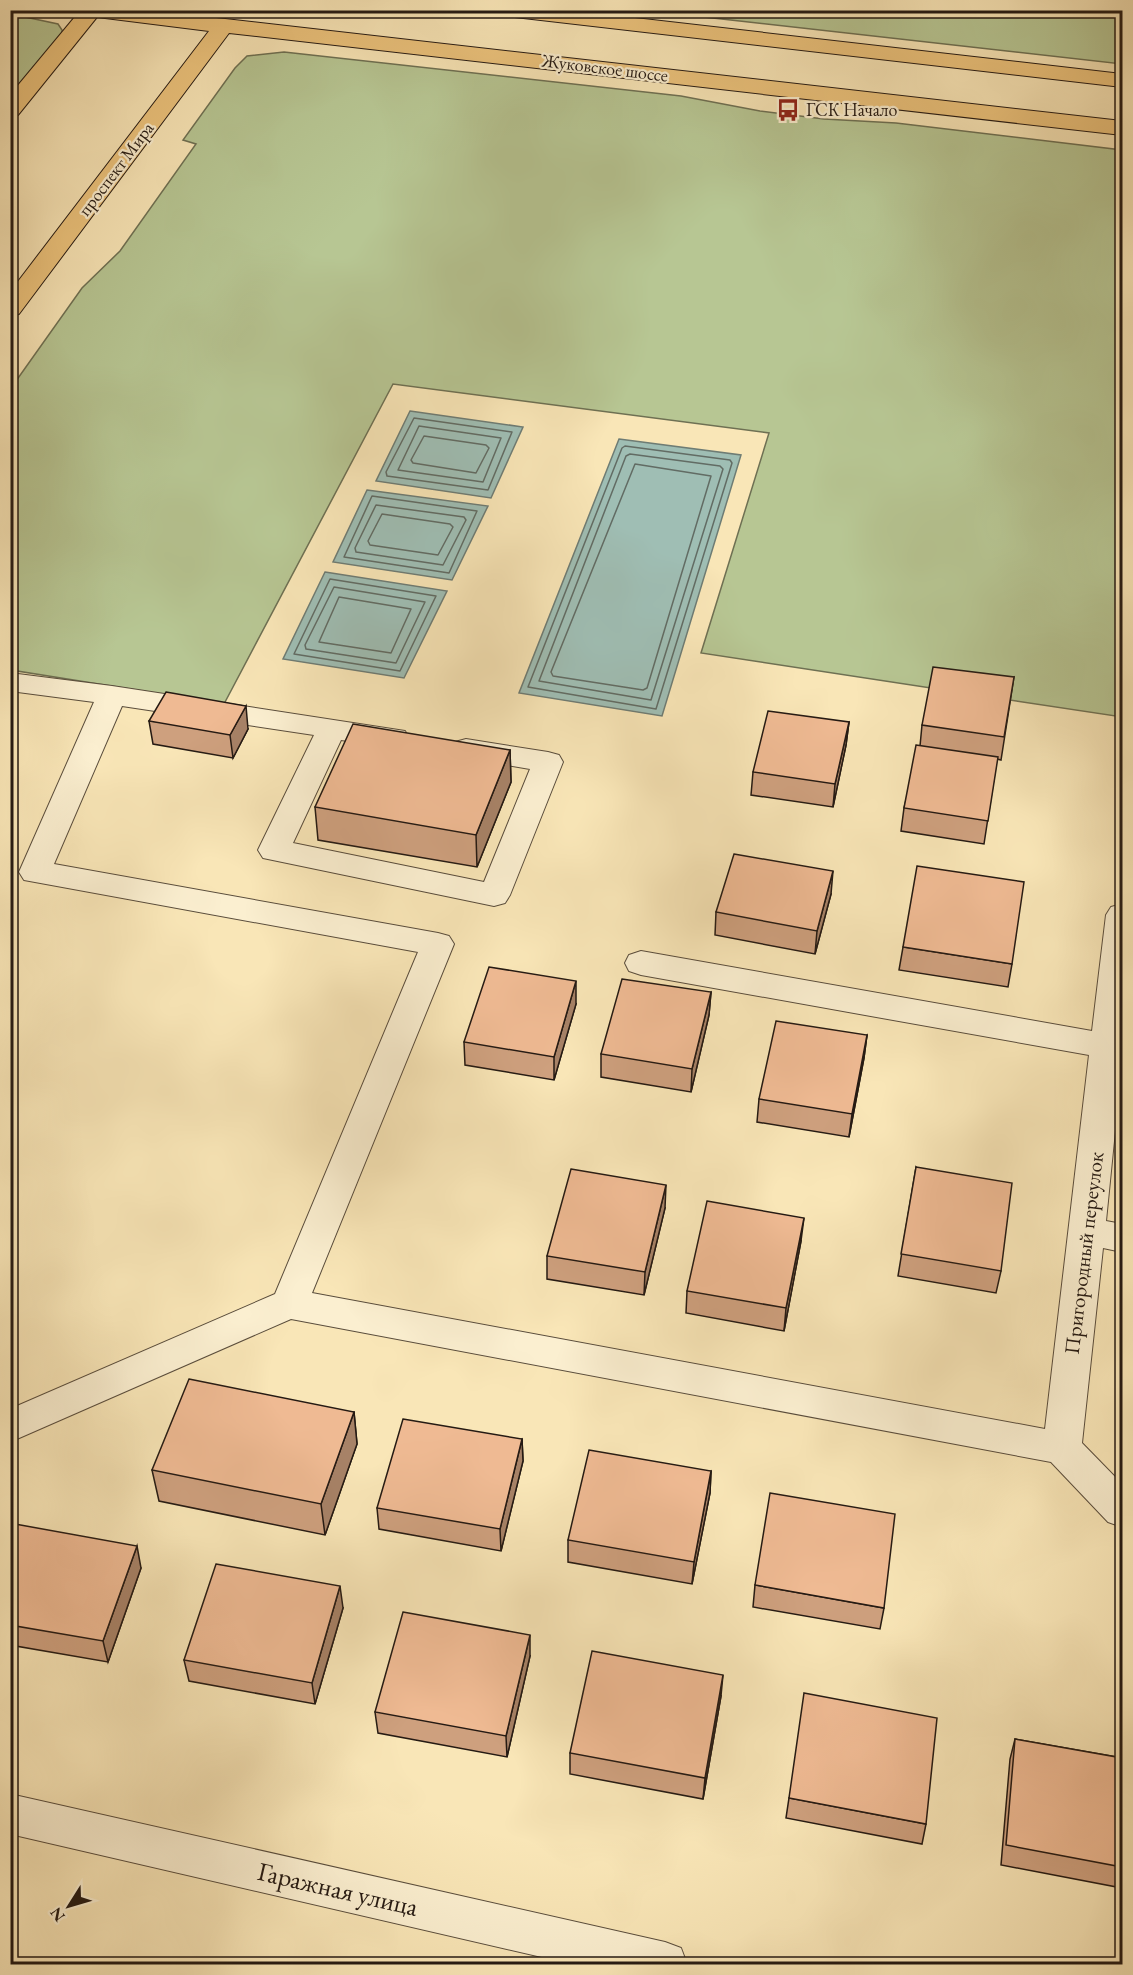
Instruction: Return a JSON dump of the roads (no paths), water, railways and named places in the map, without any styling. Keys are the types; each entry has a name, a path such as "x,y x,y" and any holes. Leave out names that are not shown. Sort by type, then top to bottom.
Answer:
{"main road":[{"path":"505,10 1122,81"},
{"path":"10,110 89,11"},
{"name":"Жуковское шоссе","path":"89,11 222,28 552,62 1122,128"},
{"path":"552,62 594,46 602,34 584,19"},
{"name":"проспект Мира","path":"10,309 222,28"}],"street":[{"path":"10,682 112,694 332,728 429,744 548,762 494,895 274,850 332,728"},
{"path":"112,694 35,872 438,944 289,1304"},
{"name":"Пригородный переулок","path":"1062,1448 1122,915"},
{"path":"641,963 1107,1046"},
{"path":"1086,1231 1122,1238"},
{"path":"10,1426 289,1304 1062,1448 1122,1510"},
{"name":"Гаражная улица","path":"10,1814 664,1965"}],"water":[{"path":"410,411 523,427 491,498 376,481"},
{"path":"619,439 741,455 662,716 519,693"},
{"path":"367,490 488,506 452,580 333,562"},
{"path":"325,572 447,591 404,678 283,659"}],"place":[{"name":"ГСК Начало","path":"788,110"}]}
